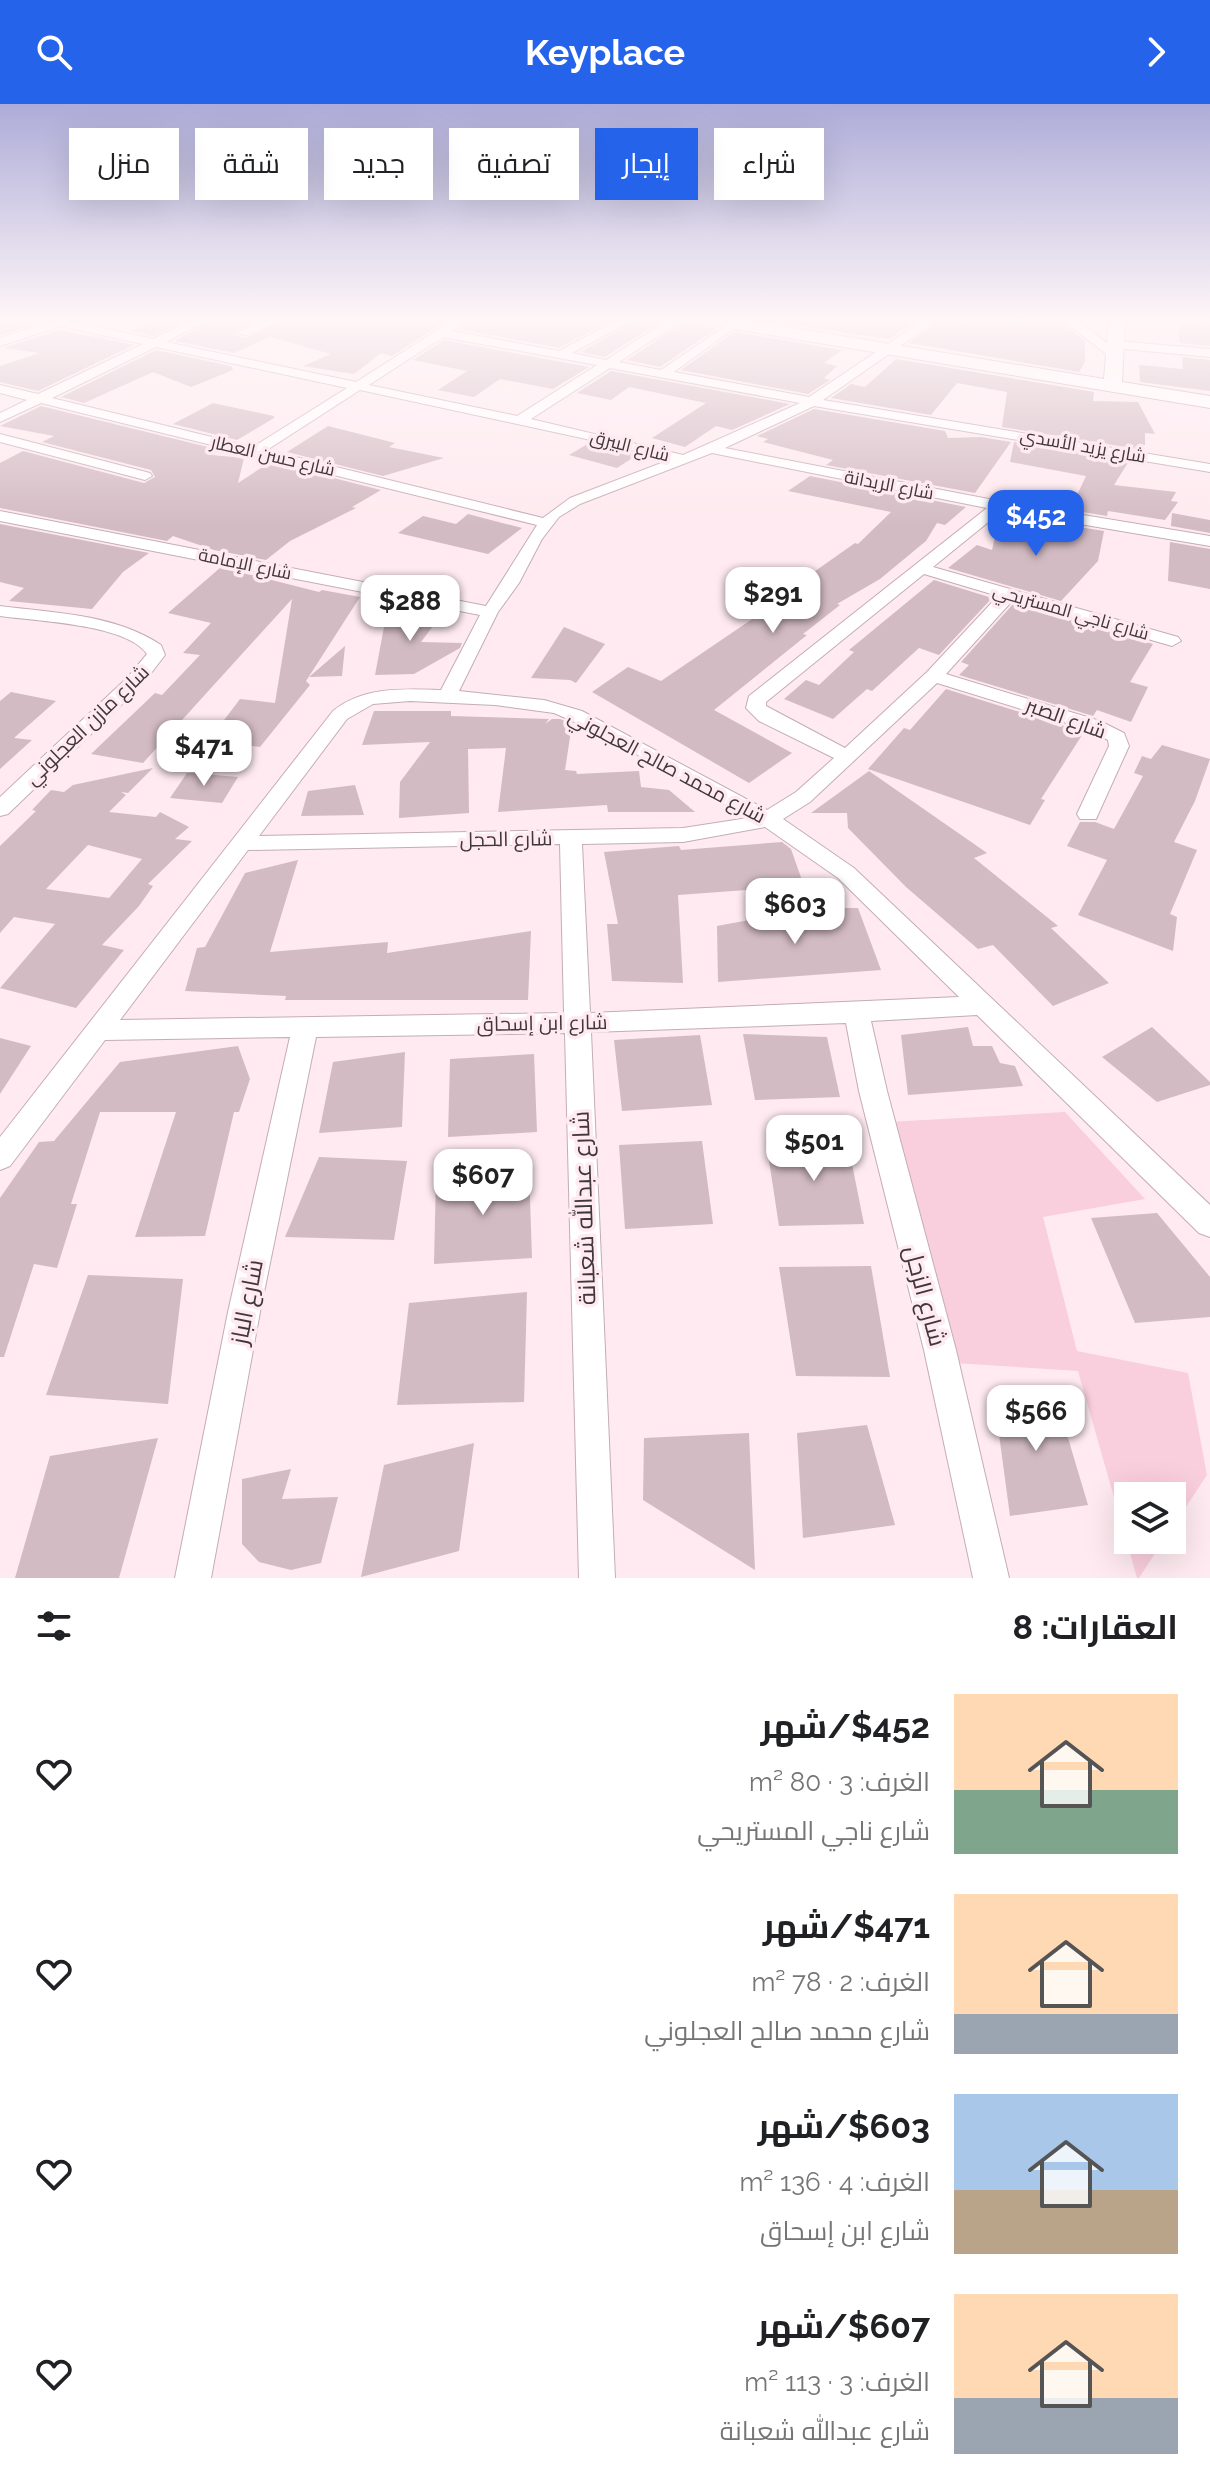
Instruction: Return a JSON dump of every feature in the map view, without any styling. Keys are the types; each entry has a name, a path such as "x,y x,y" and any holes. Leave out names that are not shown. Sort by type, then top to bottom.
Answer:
{"street":[{"path":"0,418 60,388"},
{"path":"256,451 356,388"},
{"name":"شارع البيرق","path":"367,388 682,459"},
{"path":"520,420 571,388"},
{"name":"شارع يزيد الأسدي","path":"737,388 1210,468"},
{"path":"447,697 490,612 546,523 575,501 711,449 814,402 835,388"},
{"path":"1120,388 1210,400"},
{"name":"شارع حسن العطار","path":"0,389 546,523"},
{"path":"0,438 145,476"},
{"name":"شارع الريدانة","path":"711,449 999,506 1210,541"},
{"path":"848,757 766,717 756,708 756,700 924,569 999,506"},
{"name":"شارع الإمامة","path":"0,516 490,612"},
{"name":"شارع ناجي المستريحي","path":"924,569 1172,641"},
{"path":"767,820 814,789 934,676 1009,594"},
{"name":"شارع مازن العجلوني","path":"0,611 119,631 147,642 155,649 156,655 135,681 2,806"},
{"name":"شارع الصبر","path":"934,676 1083,721 1117,737 1119,746 1088,814"},
{"name":"شارع محمد صالح العجلوني","path":"0,1158 244,843 330,726 349,707 375,697 447,697 562,709 634,745 805,842 846,873 1210,1224"},
{"name":"شارع الحجل","path":"244,843 710,833 767,820"},
{"name":"شارع عبدالله شعبانة","path":"571,838 597,1578"},
{"name":"شارع ابن إسحاق","path":"100,1030 578,1023 857,1014 984,1005"},
{"name":"شارع الزجل","path":"857,1014 873,1091 940,1350 991,1578"},
{"name":"شارع الباز","path":"193,1578 244,1312 305,1027"}],"shaded area":[{"path":"1065,1112 1145,1199 1043,1217 1077,1351 1188,1373 1207,1475 1186,1507 1186,1482 1114,1482 1114,1497 1078,1371 955,1363 889,1122"},
{"path":"1130,1554 1155,1554 1139,1578"}],"building":[{"path":"80,388 118,388 84,403 61,397"},
{"path":"441,388 487,388 474,397 438,390"},
{"path":"585,388 628,388 611,400 577,393"},
{"path":"633,388 702,388 790,404 732,430 716,426 685,447 652,438 706,403"},
{"path":"775,388 818,388 808,394"},
{"path":"846,388 953,388 931,415 831,398"},
{"path":"984,388 1069,388 1094,392 1093,401 1138,402 1155,434 1145,433 1145,445 1140,444 1137,449 1002,427 1007,392"},
{"path":"1185,388 1210,388 1210,391"},
{"path":"213,403 274,418 237,440 173,424"},
{"path":"41,406 220,450 212,455 244,458 238,483 270,462 381,490 352,507 356,508 290,541 266,560 214,550 173,536 167,541 0,508 0,463 23,451 144,483 155,477 151,470 42,442 54,436 0,426"},
{"path":"814,409 945,431 948,438 981,437 1011,442 975,493 826,465 833,460 763,442 768,439 757,436"},
{"path":"328,426 395,443 389,447 444,458 383,476 287,452"},
{"path":"1014,442 1129,461 1114,485 1176,492 1171,501 1178,502 1165,520 1108,511 1107,516 1070,510 1086,476 1010,462"},
{"path":"589,443 637,455 617,468 569,455"},
{"path":"810,476 966,507 945,525 937,523 926,541 880,579 837,604 840,605 803,634 807,635 714,710 792,753 749,783 592,692 628,667 661,681 764,611 760,610 855,543 858,544 891,512 788,491"},
{"path":"1172,513 1210,520 1210,533 1171,526"},
{"path":"468,514 522,528 488,554 398,533 423,516 456,524"},
{"path":"1005,521 1037,526 1042,521 1104,531 1098,561 1061,601 948,568 977,545 992,550 997,528"},
{"path":"0,524 149,553 123,572 92,609 9,601 24,588 0,582"},
{"path":"1170,542 1210,549 1210,589 1168,581"},
{"path":"221,567 319,592 360,597 306,681 310,685 260,747 209,740 240,699 275,703 292,599 143,763 91,754 155,693 162,695 200,655 183,653 211,623 168,613"},
{"path":"934,580 992,598 939,655 919,648 872,691 867,689 833,719 784,699 806,680 819,685 854,652 849,650"},
{"path":"1014,603 1153,644 1130,682 1148,687 1131,722 1097,710 1093,716 959,675 969,665 961,662"},
{"path":"392,606 442,614 421,642 462,643 460,648 414,674 375,675 387,611"},
{"path":"564,627 605,644 576,683 531,678"},
{"path":"345,646 342,676 309,677"},
{"path":"946,689 1084,732 1041,799 1045,800 1030,825 868,769 904,728 910,730"},
{"path":"11,692 56,701 14,738 32,740 0,769 0,701"},
{"path":"374,711 451,711 451,716 549,719 545,724 552,719 560,719 572,724 565,770 576,771 577,774 639,771 641,787 669,790 695,812 608,812 607,805 498,812 506,748 468,749 469,813 399,818 400,782 430,742 362,745"},
{"path":"1162,745 1210,759 1195,801 1174,842 1197,850 1170,914 1177,917 1173,951 1078,915 1107,860 1067,846 1080,822 1095,822 1114,829 1143,776 1134,773 1142,756 1151,759"},
{"path":"153,768 128,793 121,792 126,795 109,812 156,817 160,812 189,827 175,839 192,841 148,884 153,886 139,906 102,945 124,950 76,1008 0,988 55,924 14,917 0,933 0,846 36,811 32,810 51,790 64,792 73,785","holes":["88,845 142,859 109,898 46,889"]},
{"path":"869,771 987,853 974,858 1058,926 1051,928 1109,983 1053,1006 993,945 978,949 906,887 848,828 847,813 811,813"},
{"path":"187,773 238,777 222,803 170,798"},
{"path":"355,785 364,815 301,816 308,791"},
{"path":"782,842 791,849 804,886 678,895 683,983 612,981 607,924 618,924 604,852"},
{"path":"298,860 270,952 388,942 387,953 531,931 528,1000 285,1000 286,996 185,991 197,948 205,947 245,873"},
{"path":"813,908 858,908 881,970 718,982 717,926"},
{"path":"968,1027 973,1046 992,1046 1000,1063 1015,1066 1023,1086 908,1095 901,1035"},
{"path":"1152,1027 1210,1085 1157,1102 1102,1057"},
{"path":"743,1034 827,1037 840,1097 755,1100"},
{"path":"700,1035 712,1105 622,1111 614,1040"},
{"path":"0,1038 31,1046 0,1094"},
{"path":"238,1046 250,1079 239,1112 234,1112 205,1236 135,1237 176,1112 100,1112 71,1204 77,1204 57,1268 34,1264 4,1357 0,1357 0,1198 39,1142 54,1141 120,1062"},
{"path":"405,1052 402,1127 319,1133 333,1062"},
{"path":"534,1054 537,1132 448,1137 450,1059"},
{"path":"847,1139 864,1224 779,1226 766,1141"},
{"path":"702,1141 713,1224 625,1229 619,1145"},
{"path":"319,1157 407,1161 394,1240 285,1237"},
{"path":"529,1169 532,1258 434,1264 436,1175"},
{"path":"1157,1213 1210,1277 1210,1317 1135,1323 1091,1218"},
{"path":"871,1266 890,1377 796,1376 779,1267"},
{"path":"88,1275 183,1279 168,1404 46,1395"},
{"path":"527,1292 524,1402 397,1405 409,1303"},
{"path":"993,1390 1054,1391 1088,1505 1010,1516"},
{"path":"867,1425 895,1525 803,1538 797,1433"},
{"path":"749,1433 755,1570 643,1500 644,1438"},
{"path":"158,1438 119,1578 15,1578 50,1456"},
{"path":"474,1443 459,1551 361,1577 384,1465"},
{"path":"291,1469 282,1499 338,1497 321,1563 291,1570 259,1562 242,1544 242,1479"}]}
